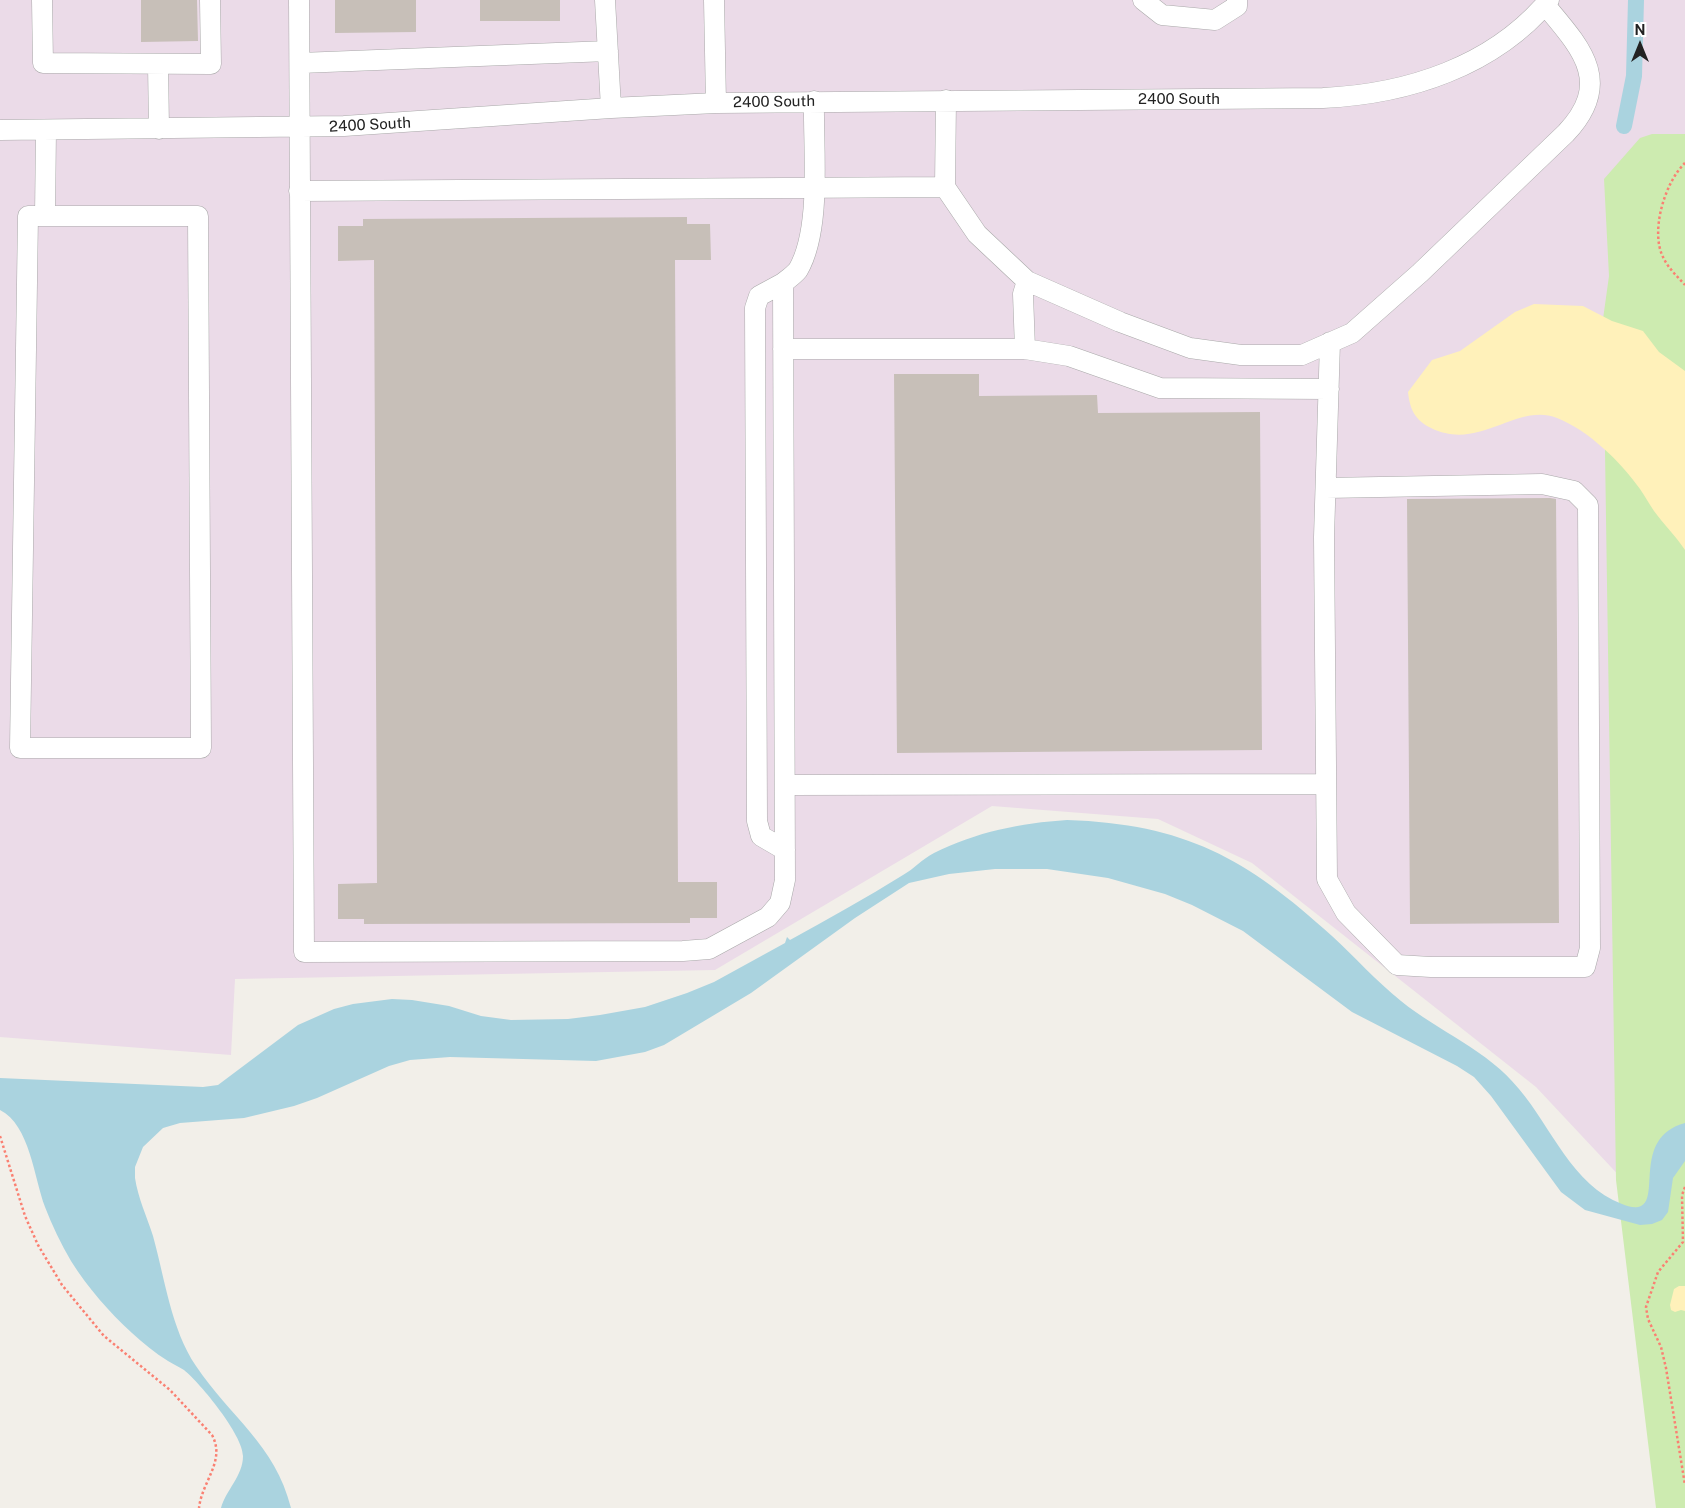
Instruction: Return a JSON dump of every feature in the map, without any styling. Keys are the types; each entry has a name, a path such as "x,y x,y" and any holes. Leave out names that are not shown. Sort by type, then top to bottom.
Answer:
{"street":[{"path":"42,0 43,63 211,64 210,0"},
{"path":"299,0 304,952 673,951 710,949 768,917 780,903 785,880 783,283"},
{"path":"605,0 611,108"},
{"path":"714,0 716,103"},
{"path":"1143,0 1162,14 1215,20 1237,6 1237,0"},
{"path":"946,100 945,187 977,234 1027,281 1120,322 1190,348 1241,355 1302,355 1352,333 1420,273 1566,133 1582,113 1590,91 1590,78 1585,56 1547,2"},
{"name":"2400 South","path":"0,130 300,128 397,124 611,108 716,103 1313,98 1364,95 1412,86 1458,68 1496,46 1529,20 1547,2"},
{"path":"300,63 608,51"},
{"path":"158,64 159,129"},
{"path":"785,850 761,836 757,821 754,308 759,296 783,283 797,272 806,251 812,229 814,101"},
{"path":"45,216 46,130"},
{"path":"299,191 945,187"},
{"path":"28,216 45,216 198,216 201,748 20,748 28,216"},
{"path":"1024,349 1023,294 1027,281"},
{"path":"1326,488 1542,484 1574,491 1588,505 1590,948 1585,968 1397,965 1346,913 1326,879 1324,538 1330,342"},
{"path":"783,349 1024,349 1069,356 1160,388 1329,389"},
{"path":"756,535 784,535"},
{"path":"785,785 1326,784"}],"path":[{"path":"1685,163 1673,177 1659,223 1659,241 1662,256 1685,285"},
{"path":"0,1136 25,1216 38,1246 62,1285 104,1336 180,1400 216,1443 218,1457 205,1482 199,1508"},
{"path":"1685,1187 1682,1195 1682,1242 1658,1272 1646,1307 1648,1319 1661,1347 1666,1368 1685,1485"}],"shaded area":[{"path":"0,0 1685,0 1685,138 1625,1182 1536,1087 1252,863 1158,819 992,806 715,970 235,979 231,1055 0,1037"}],"green space":[{"path":"1652,134 1685,134 1685,1508 1656,1508 1616,1180 1603,319 1609,276 1604,179 1640,138"}],"sand":[{"path":"1534,304 1583,306 1612,321 1643,331 1659,352 1685,371 1685,550 1652,508 1640,489 1614,458 1569,423 1542,415 1527,416 1481,431 1449,434 1425,425 1414,414 1408,392 1432,360 1460,351 1515,312"},
{"path":"1679,1286 1685,1286 1685,1311 1675,1312 1671,1310 1670,1305 1674,1289"}],"water":[{"path":"1067,820 1109,823 1146,829 1180,838 1212,850 1271,886 1332,936 1401,1001 1478,1052 1507,1075 1531,1104 1576,1170 1589,1184 1622,1204 1638,1207 1645,1203 1648,1194 1650,1169 1658,1142 1668,1131 1685,1123 1685,1161 1673,1178 1668,1212 1662,1220 1652,1224 1640,1225 1585,1210 1561,1192 1491,1096 1474,1077 1457,1066 1352,1012 1243,931 1192,905 1165,894 1108,878 1047,869 995,869 949,874 909,883 855,918 751,993 664,1045 645,1052 596,1061 450,1057 410,1060 389,1066 317,1098 294,1106 244,1118 180,1123 163,1128 143,1147 135,1167 135,1178 180,1336 187,1352 209,1384 263,1448 284,1486 291,1508 221,1508 240,1470 243,1456 241,1447 229,1423 210,1398 184,1370 168,1361 132,1333 84,1281 67,1255 45,1207 25,1140 10,1117 0,1110 0,1078 203,1087 218,1085 298,1025 334,1009 353,1004 392,999 412,1000 449,1006 481,1016 511,1020 568,1019 645,1007 714,982 785,943 787,937 790,940 907,873 930,855 950,846 982,834 1016,826"}],"building":[{"path":"141,0 197,0 198,41 141,42"},
{"path":"335,0 416,0 416,32 335,33"},
{"path":"480,0 560,0 560,21 480,21"},
{"path":"687,217 687,224 710,224 711,260 675,260 678,882 717,882 717,918 690,918 690,923 364,924 364,919 338,919 338,884 377,883 374,260 338,261 338,226 363,226 363,219"},
{"path":"894,374 979,374 979,396 1097,395 1098,413 1260,412 1262,750 897,753"},
{"path":"1407,499 1556,499 1559,923 1410,924"}],"waterway":[{"path":"1624,126 1634,76 1636,0"}]}
